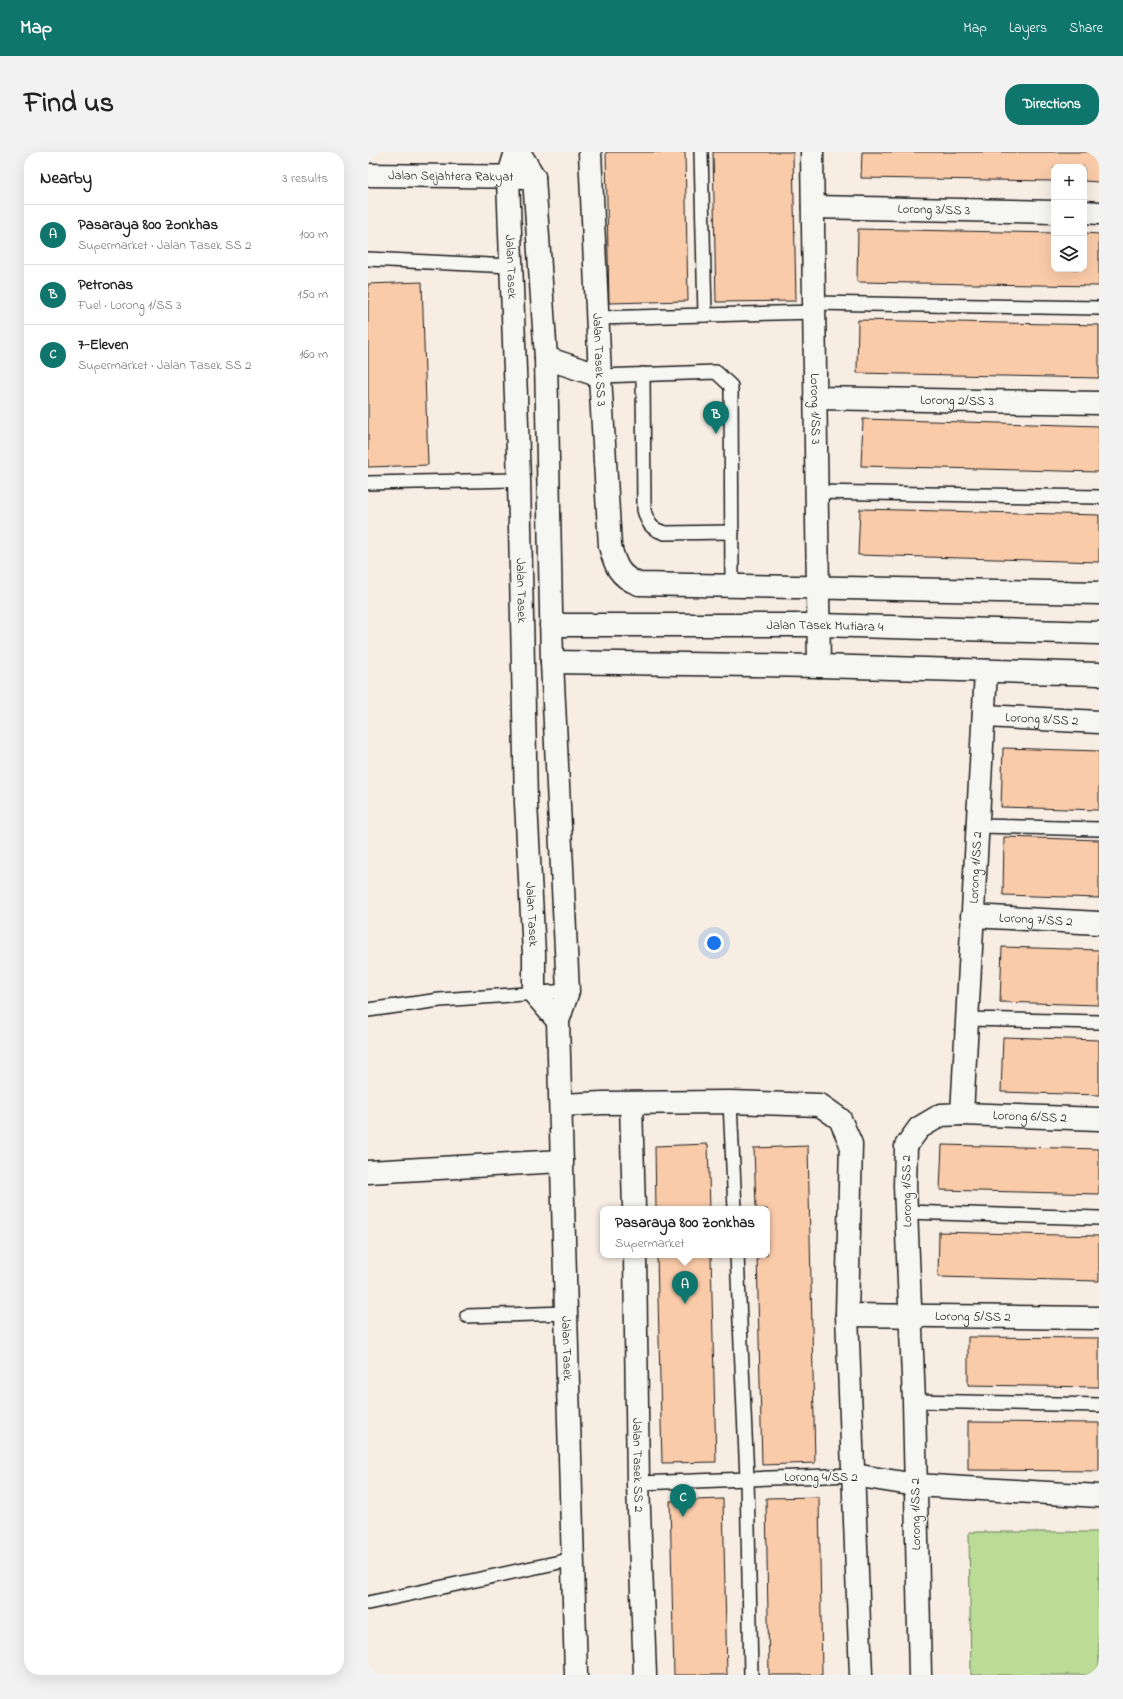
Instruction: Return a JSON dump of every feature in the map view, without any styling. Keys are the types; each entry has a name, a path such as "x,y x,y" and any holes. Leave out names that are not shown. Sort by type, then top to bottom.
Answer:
{"street":[{"name":"Jalan Tasek","path":"516,152 508,178 510,266 519,480 520,610 526,803 534,954 534,993"},
{"name":"Jalan Tasek","path":"519,152 534,177 546,358 551,625 546,655 568,991 558,1021 576,1675"},
{"name":"Jalan Tasek SS 3","path":"590,152 597,318 610,546 616,566 622,576 639,584 732,586"},
{"name":"Lorong 1/SS 3","path":"812,152 819,666"},
{"name":"Jalan Sejahtera Rakyat","path":"368,175 508,178 534,177"},
{"name":"Lorong 3/SS 3","path":"813,208 1051,212"},
{"path":"1087,212 1099,213"},
{"path":"546,358 600,376"},
{"name":"Lorong 2/SS 3","path":"815,398 1099,403"},
{"path":"732,586 1099,593"},
{"path":"520,610 529,631 546,655"},
{"name":"Jalan Tasek Mutiara 4","path":"551,625 819,625 1099,633"},
{"path":"546,655 819,666 1099,674"},
{"path":"524,712 546,655"},
{"name":"Lorong 1/SS 2","path":"920,1675 914,1401 906,1212 906,1146 919,1128 941,1115 962,1114 972,916 985,716 986,671"},
{"name":"Lorong 8/SS 2","path":"985,716 1099,722"},
{"name":"Lorong 7/SS 2","path":"972,916 1099,923"},
{"path":"534,993 558,1021"},
{"path":"561,1105 603,1103 632,1104 730,1102 820,1105 840,1120 851,1144 848,1314 861,1675"},
{"path":"632,1104 634,1206"},
{"name":"Lorong 6/SS 2","path":"962,1114 1099,1119"},
{"path":"368,1172 562,1161"},
{"name":"Jalan Tasek SS 2","path":"635,1258 638,1483 644,1675"},
{"name":"Lorong 5/SS 2","path":"848,1314 1099,1318"},
{"name":"Lorong 4/SS 2","path":"854,1475 916,1485 1099,1496"}],"lane":[{"path":"701,152 705,315"},
{"path":"368,259 510,266"},
{"path":"597,318 705,315 814,308 1099,308"},
{"path":"600,376 716,372 731,386 732,586"},
{"path":"643,374 644,510 648,524 656,531 665,533 732,532"},
{"path":"368,483 519,480"},
{"path":"816,492 1099,497"},
{"path":"978,826 1099,829"},
{"path":"368,1010 440,1000 568,991"},
{"path":"967,1019 1099,1022"},
{"path":"730,1102 735,1206"},
{"path":"906,1212 1099,1218"},
{"path":"737,1258 747,1478 751,1675"},
{"path":"467,1316 567,1313"},
{"path":"914,1401 1099,1405"},
{"name":"Lorong 4/SS 2","path":"638,1483 854,1475"},
{"path":"368,1603 574,1560"}],"green space":[{"path":"969,1532 1099,1532 1099,1675 971,1675"}],"building":[{"path":"606,152 685,152 688,301 609,303"},
{"path":"713,152 793,152 796,301 716,302"},
{"path":"862,152 1099,152 1099,182 1087,181 1087,164 1051,164 1051,181 861,178"},
{"path":"858,229 1051,233 1051,272 1087,272 1087,233 1099,234 1099,286 857,282"},
{"path":"422,282 428,465 368,467 368,284"},
{"path":"858,320 1099,325 1099,378 857,373"},
{"path":"863,419 1099,426 1099,472 861,466"},
{"path":"860,509 1099,515 1099,562 858,555"},
{"path":"1003,748 1099,751 1099,810 1001,807"},
{"path":"1004,837 1099,840 1099,898 1003,895"},
{"path":"1002,947 1099,950 1099,1005 1000,1002"},
{"path":"1003,1037 1099,1040 1099,1095 1001,1092"},
{"path":"708,1144 710,1206 656,1206 655,1146"},
{"path":"942,1145 1099,1149 1099,1194 940,1190"},
{"path":"808,1146 815,1463 762,1465 757,1258 770,1258 770,1206 756,1206 754,1148"},
{"path":"939,1232 1099,1236 1099,1281 938,1277"},
{"path":"657,1258 711,1258 716,1462 662,1463"},
{"path":"968,1337 1099,1338 1099,1387 968,1385"},
{"path":"968,1422 1099,1423 1099,1471 968,1470"},
{"path":"819,1497 822,1675 769,1675 766,1498"},
{"path":"723,1499 727,1675 674,1675 670,1501"}],"place":[{"name":"Petronas","path":"716,434"},
{"name":"Pasaraya 800 Zonkhas","path":"685,1304"},
{"name":"7-Eleven","path":"683,1517"}]}
